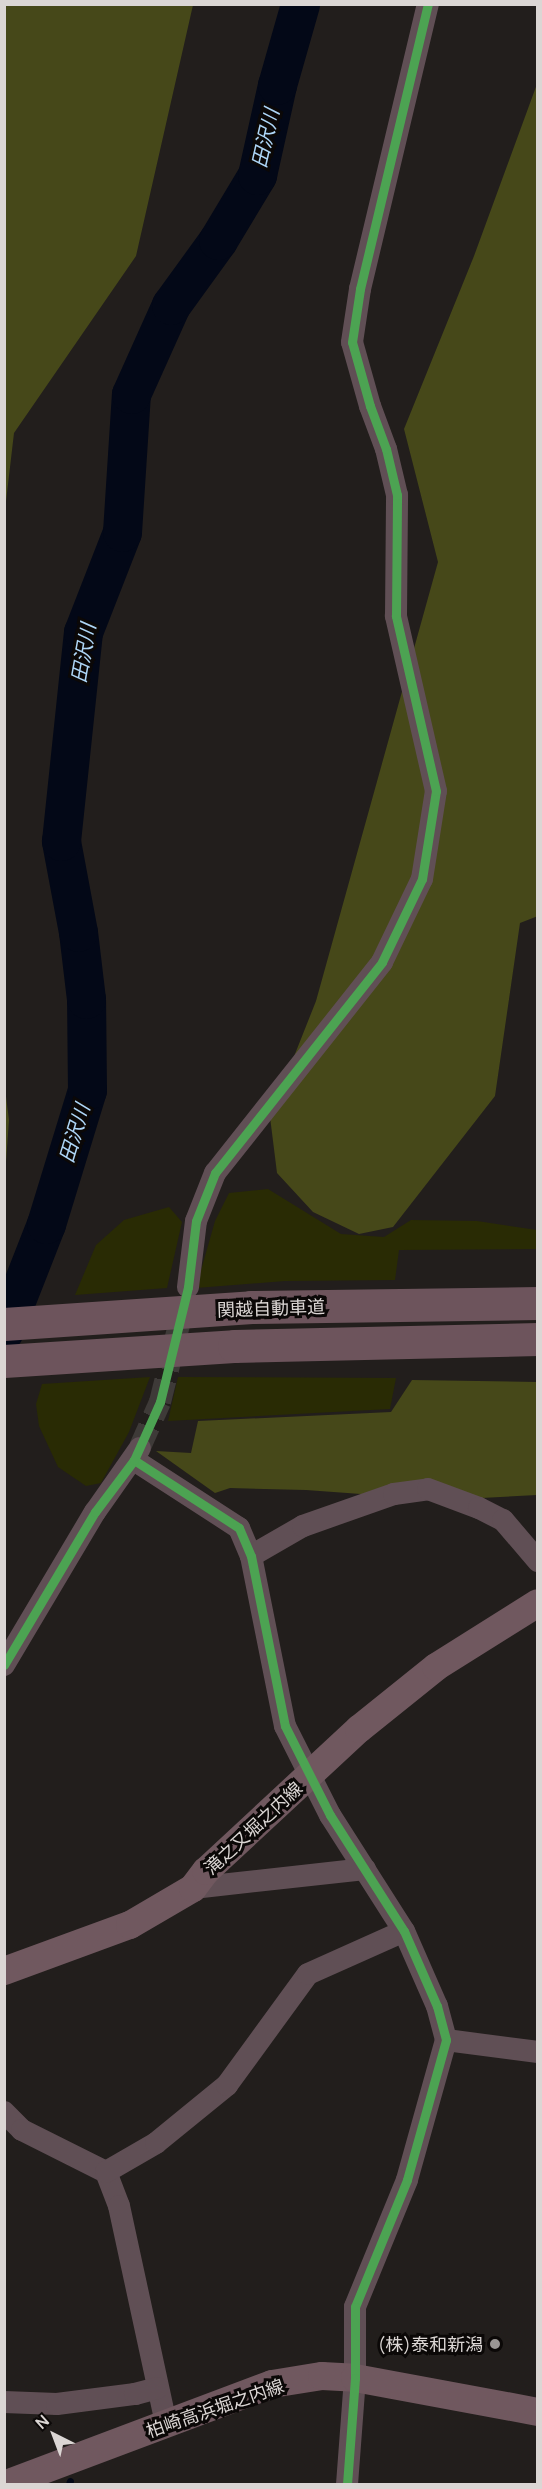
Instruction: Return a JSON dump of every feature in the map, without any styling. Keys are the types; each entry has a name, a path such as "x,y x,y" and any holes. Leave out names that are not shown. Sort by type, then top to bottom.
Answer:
{"highway":[{"name":"関越自動車道","path":"4,1324 48,1319 251,1307 537,1303"},
{"name":"関越自動車道","path":"4,1361 234,1346 537,1339"}],"main road":[{"name":"滝之又堀之内線","path":"4,1971 130,1925 193,1888 206,1871 359,1729 436,1666 537,1603"},
{"name":"柏崎高浜堀之内線","path":"6,2484 272,2384 322,2376 356,2378 537,2412"}],"street":[{"path":"189,1287 196,1221 215,1173 382,962 422,879 436,791 396,616 397,495 386,449 370,406 352,342 360,289 428,4"},
{"path":"4,1665 95,1512 137,1454 238,1528 251,1556 285,1726 330,1815 404,1931 437,2006 446,2040 407,2180 355,2307 356,2378 347,2484"},
{"path":"251,1556 303,1526 394,1494 428,1489 479,1508 503,1520 537,1561"},
{"path":"193,1888 365,1869"},
{"path":"106,2172 156,2143 227,2085 308,1974 404,1931"},
{"path":"446,2040 537,2052"},
{"path":"4,2112 22,2130 106,2172 119,2206 166,2424"},
{"path":"4,2402 57,2404 135,2394 157,2388"}],"green space":[{"path":"268,1189 341,1234 384,1237 411,1220 477,1221 537,1230 537,1249 399,1250 395,1280 285,1281 196,1288 215,1221 229,1193"},
{"path":"169,1207 182,1222 167,1288 75,1295 96,1245 124,1220"},
{"path":"150,1377 129,1432 101,1483 86,1486 58,1467 39,1426 36,1404 42,1384"},
{"path":"178,1377 396,1378 390,1409 168,1421"}],"shaded area":[{"path":"5,4 193,5 136,256 14,433 5,510"},
{"path":"537,84 538,916 520,923 495,1096 393,1227 359,1234 313,1212 277,1173 270,1117 316,1001 438,562 404,429 474,256"},
{"path":"4,1081 9,1120 5,1176 4,1176"},
{"path":"412,1380 537,1382 537,1495 443,1500 306,1490 230,1488 215,1493 156,1451 191,1453 198,1421 391,1412"}],"waterway":[{"name":"田沢川","path":"4,1331 46,1224 87,1090 86,999 78,932 61,841 83,632 122,532 131,394 171,305 218,240 257,175 277,85 300,4"}],"tunnel":[{"path":"140,1447 160,1402 185,1300"}],"cycle path":[{"path":"4,1665 95,1512 134,1460 160,1402 188,1287 196,1221 215,1173 382,962 422,879 436,791 396,616 397,495 386,449 370,406 352,342 360,289 428,4"},
{"path":"134,1460 239,1528 251,1556 285,1726 330,1815 404,1931 437,2006 446,2040 407,2180 355,2307 355,2378 347,2484"}],"place":[{"name":"(株)泰和新潟","path":"495,2344"}]}
